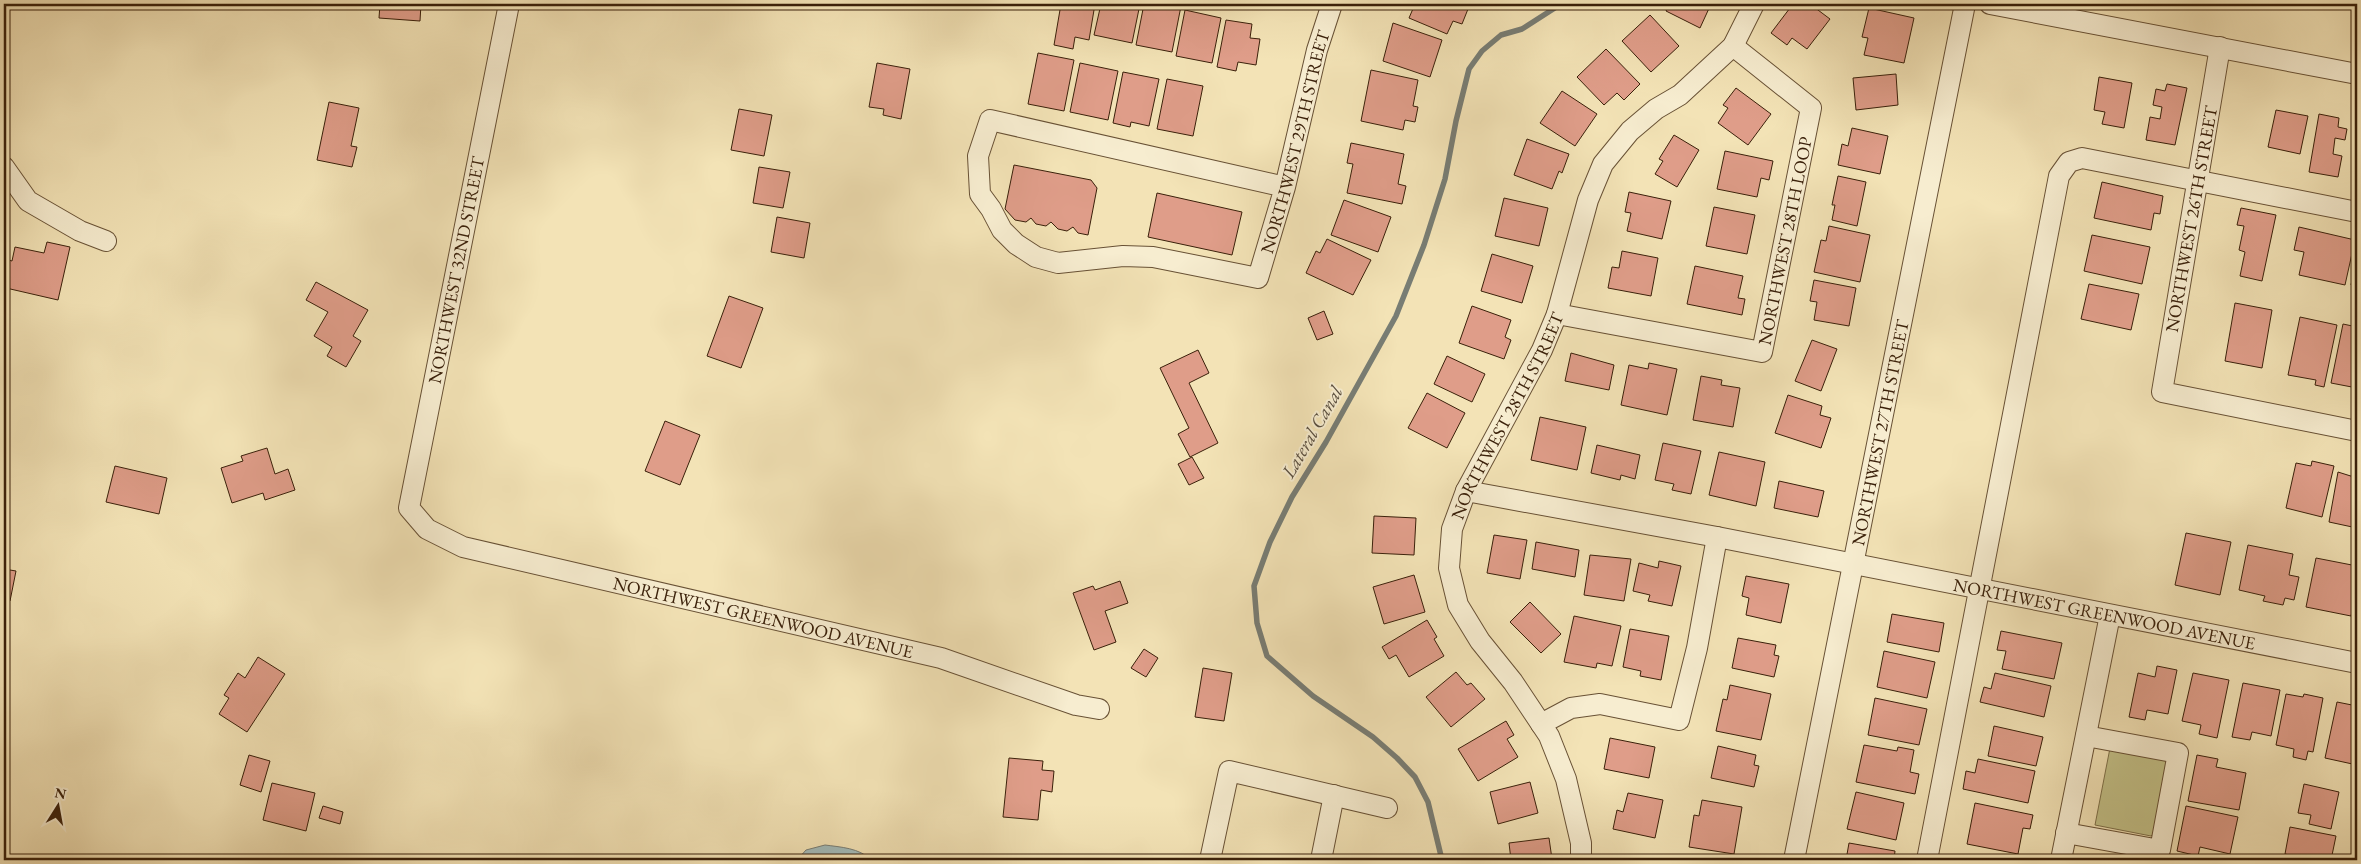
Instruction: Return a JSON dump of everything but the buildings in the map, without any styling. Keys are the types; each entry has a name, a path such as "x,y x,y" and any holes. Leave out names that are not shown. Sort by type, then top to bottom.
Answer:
{"street":[{"name":"NORTHWEST 32ND STREET","path":"427,529 409,508 509,4"},
{"name":"NORTHWEST 29TH STREET","path":"1285,187 990,120 978,156 980,194 992,209 1002,230 1016,244 1036,257 1058,263 1123,256 1153,257 1258,278 1285,187 1318,50 1332,4"},
{"name":"NORTHWEST 28TH STREET","path":"1581,860 1581,843 1566,779 1550,736 1513,682 1480,641 1458,605 1449,568 1452,529 1466,491 1542,350 1557,314 1588,200 1603,164 1630,131 1656,109 1680,95 1733,46 1754,4"},
{"name":"NORTHWEST 27TH STREET","path":"1794,860 1964,4"},
{"path":"1990,4 2357,74"},
{"name":"NORTHWEST 28TH LOOP","path":"1557,314 1762,352 1810,108 1733,46"},
{"name":"NORTHWEST 26TH STREET","path":"2220,47 2162,392 2357,431"},
{"path":"1927,860 2059,176 2069,162 2082,158 2357,212"},
{"path":"4,167 28,201 80,232 106,241"},
{"name":"NORTHWEST GREENWOOD AVENUE","path":"1466,491 1717,537 2357,663"},
{"name":"NORTHWEST GREENWOOD AVENUE","path":"427,529 463,547 941,658 1076,705 1099,709"},
{"path":"1541,724 1571,708 1600,704 1680,720 1717,537"},
{"path":"2061,860 2110,615"},
{"path":"2066,833 2160,850 2178,753 2086,736"},
{"path":"1210,860 1229,771 1387,808"},
{"path":"1322,860 1334,796"}],"shaded area":[{"path":"2110,748 2165,760 2167,767 2156,831 2151,836 2095,825"}],"water":[{"path":"825,845 856,851 871,860 797,860 806,850"}],"waterway":[{"name":"Lateral Canal","path":"1442,860 1428,802 1415,777 1373,737 1313,696 1267,656 1257,623 1254,586 1270,542 1292,497 1326,442 1396,316 1424,245 1445,179 1456,121 1469,69 1482,51 1501,35 1522,29 1561,4"}]}
